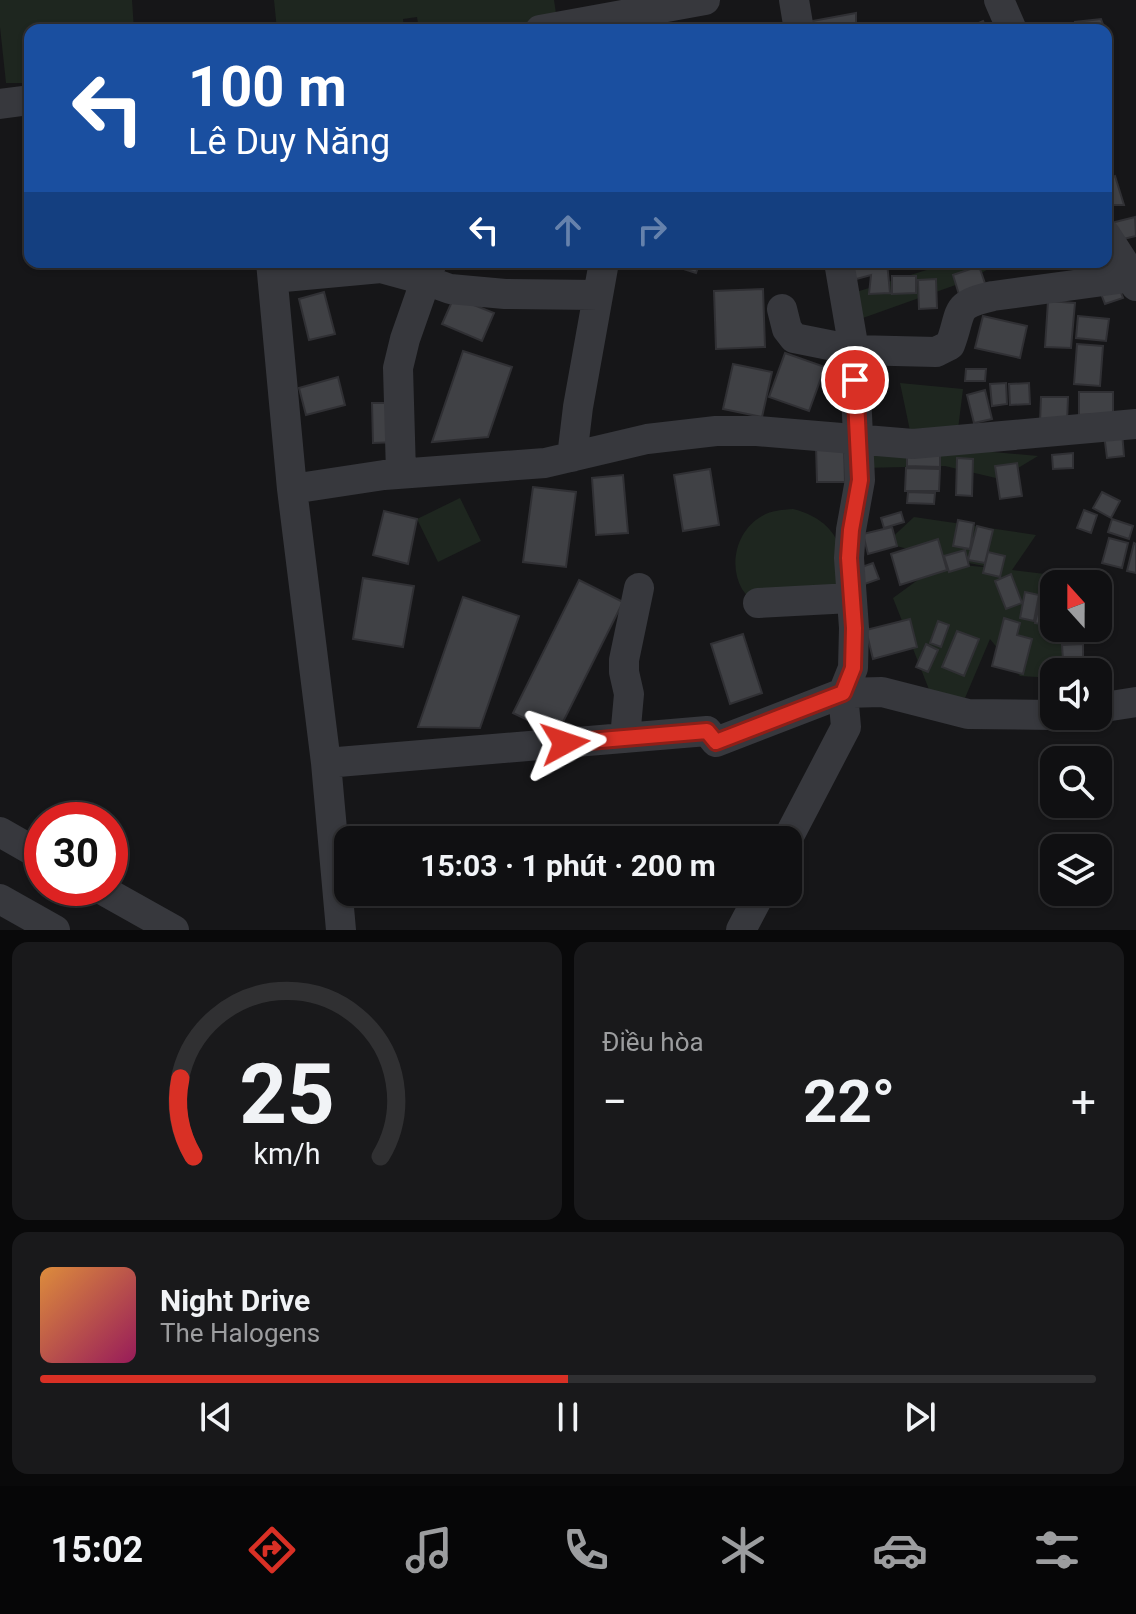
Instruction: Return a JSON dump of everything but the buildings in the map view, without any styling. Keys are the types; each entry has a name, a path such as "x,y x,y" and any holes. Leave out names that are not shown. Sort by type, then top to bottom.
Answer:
{"street":[{"path":"794,0 798,24"},
{"path":"999,0 1009,24"},
{"path":"601,24 641,20 685,1"},
{"path":"0,104 24,101"},
{"path":"782,309 787,329 794,338 854,350 936,352 950,345 960,311 964,305 975,300 1135,281 1112,245"},
{"path":"341,930 326,763 292,489 272,270 381,268 428,271 450,289 598,295"},
{"path":"572,457 603,268"},
{"path":"794,826 846,727 843,693 853,668 854,628 849,558 860,480 859,439 854,350 840,268"},
{"path":"401,473 398,368 428,271"},
{"path":"292,489 401,473 545,463 647,439 716,431 757,431 913,444 1136,424"},
{"path":"625,738 629,694 624,660 639,588"},
{"path":"758,603 851,598"},
{"path":"326,763 707,731 716,742 843,693 882,692 968,714 1040,715"},
{"path":"1112,706 1136,702"},
{"path":"0,832 24,846"},
{"path":"0,899 55,930"},
{"path":"128,904 174,930"},
{"path":"741,930 754,906"}],"shaded area":[{"path":"0,0 132,0 134,24 24,24 24,83 6,83"},
{"path":"274,0 554,0 558,24 418,24 417,17 403,19 403,24 276,24"},
{"path":"933,268 991,268 964,282 846,324 837,298"},
{"path":"900,383 963,389 957,437 914,445 1038,456 1000,479 945,466 863,468 861,440 913,445"},
{"path":"460,498 481,541 438,562 417,519"},
{"path":"793,509 822,522 835,537 841,557 835,588 755,604 743,591 738,579 737,548 753,522 773,511"},
{"path":"914,517 1036,535 1012,570 1040,573 1040,642 1068,642 1066,658 1040,658 1040,677 1020,676 990,639 965,698 930,692 893,598 941,563 994,568 886,543"}],"route":[{"path":"565,743 707,731 716,742 843,693 853,668 854,628 849,558 860,480 855,380"}]}
